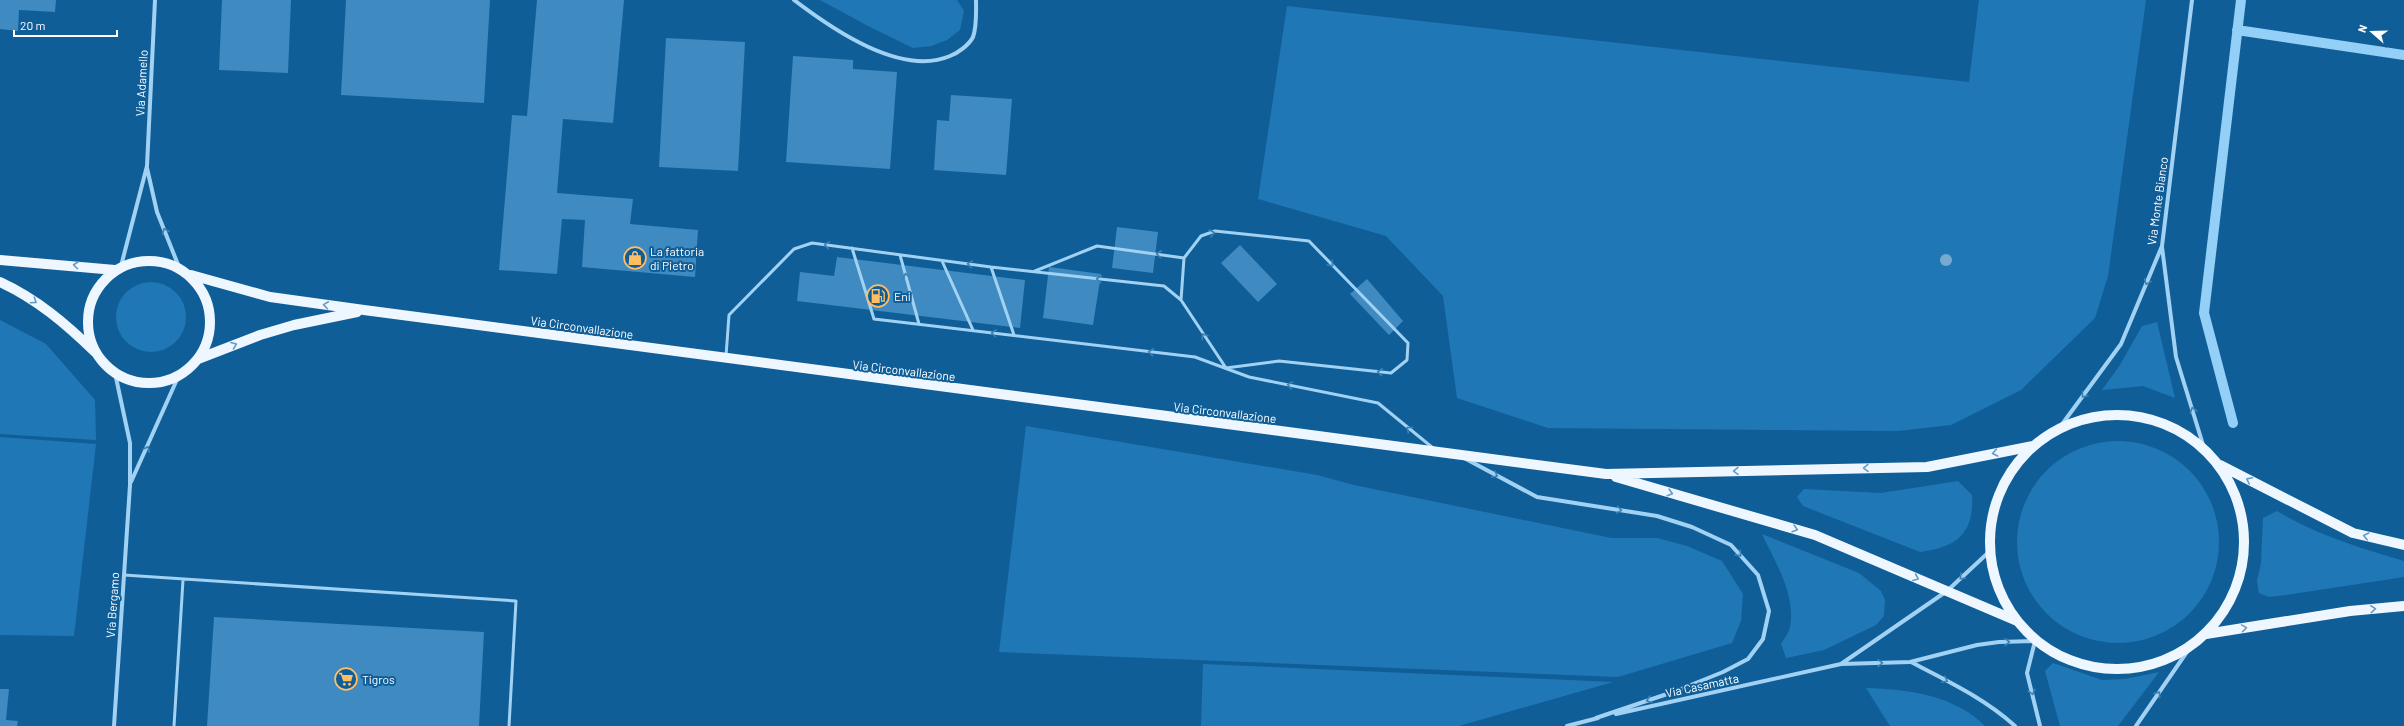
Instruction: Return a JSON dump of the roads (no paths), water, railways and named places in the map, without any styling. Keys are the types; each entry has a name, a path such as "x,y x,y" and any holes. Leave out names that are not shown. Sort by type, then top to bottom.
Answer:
{"main road":[{"path":"0,260 118,268 140,260 160,261 179,267 191,275 202,289 209,307 211,325 207,343 198,359 179,376 164,381 147,383 130,380 115,373 60,319 18,291 0,282"},
{"path":"96,353 88,332 89,308 99,287 118,268"},
{"name":"Via Circonvallazione","path":"191,275 270,297 726,360 1606,474"},
{"path":"198,359 267,333 364,310"},
{"path":"2097,415 2136,415 2172,426 2204,448 2220,465 2235,492 2244,521 2245,552 2238,582 2225,610 2206,634 2192,646 2156,664 2116,670 2076,663 2035,641 2017,621 1998,588 1990,551 1991,521 2000,493 2013,467 2033,446 2060,427 2097,415"},
{"path":"1606,474 1927,467 2033,446"},
{"path":"2220,465 2354,533 2404,545"},
{"path":"1606,474 1816,535 2017,621"},
{"path":"2206,634 2350,611 2404,606"}],"street":[{"name":"Via Adamello","path":"147,166 155,0"},
{"path":"794,0 866,45 900,60 940,60 958,52 972,37 976,0"},
{"name":"Via Monte Bianco","path":"2060,427 2122,344 2162,246 2192,0"},
{"path":"147,166 157,212 179,267"},
{"path":"118,268 147,166"},
{"path":"2162,246 2176,357 2204,448"},
{"name":"Via Bergamo","path":"114,726 130,485 130,443 115,373"},
{"name":"Via Bergamo","path":"130,485 179,376"},
{"path":"1461,456 1537,497 1657,516 1692,527 1731,545 1758,575 1769,611 1763,639 1748,659 1724,672 1676,691 1596,718"},
{"path":"1841,664 1947,591 1990,551"},
{"path":"1841,664 1910,662 1977,645 1999,642 2035,641 2026,673 2040,726"},
{"path":"2136,726 2192,646"},
{"path":"1910,662 1992,707 2015,726"},
{"name":"Via Casamatta","path":"1567,726 1596,718 1841,664"}],"lane":[{"path":"1181,300 1184,258 1201,236 1215,231 1309,241 1408,343 1407,360 1390,373 1279,361 1226,368"},
{"path":"726,360 729,315 794,249 812,243 991,267 1164,286 1181,300 1226,368"},
{"path":"1034,272 1097,246 1184,258"},
{"path":"852,248 874,319 1195,357 1249,377 1378,403 1440,453"},
{"path":"900,255 919,324"},
{"path":"942,260 973,330"},
{"path":"991,267 1014,335"},
{"path":"124,575 516,601 509,726"},
{"path":"174,726 183,580"}],"waterway":[{"path":"2233,423 2204,313 2241,0"},
{"path":"2237,30 2404,55"}],"place":[{"name":"La fattoria di Pietro","path":"635,258"},
{"name":"Eni","path":"878,296"},
{"name":"Tigros","path":"346,679"}]}
